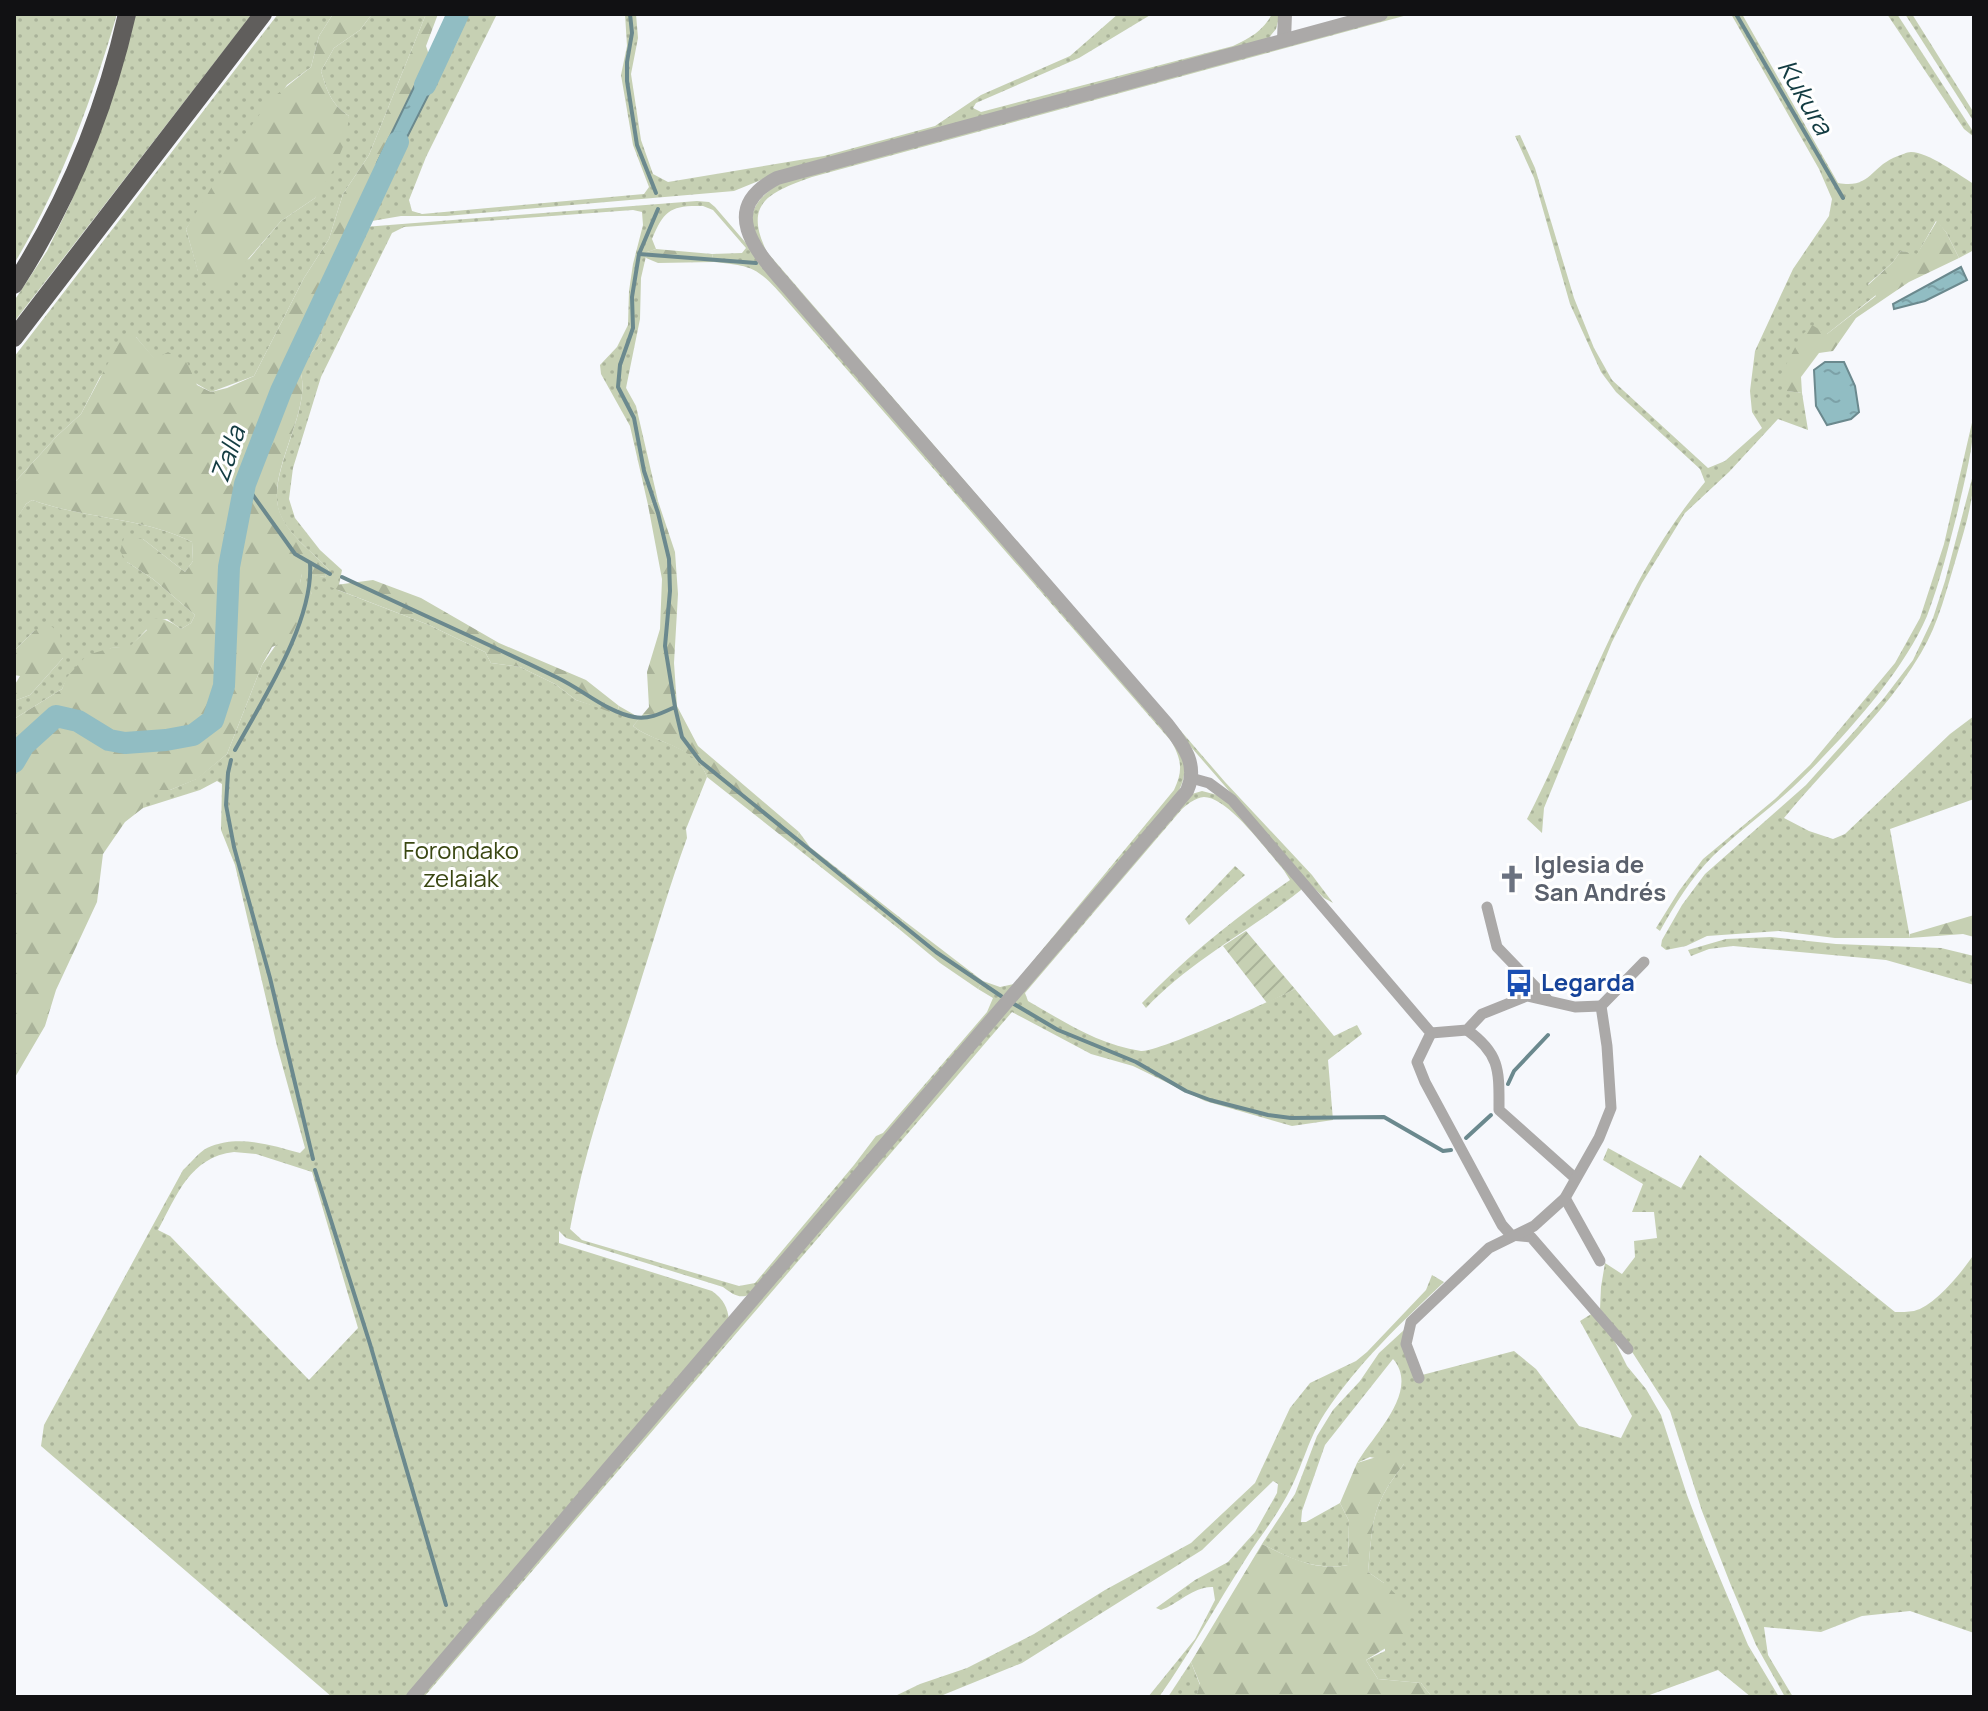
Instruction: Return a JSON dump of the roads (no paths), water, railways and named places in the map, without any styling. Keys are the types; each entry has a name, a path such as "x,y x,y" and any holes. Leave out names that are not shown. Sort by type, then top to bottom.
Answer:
{"highway":[{"path":"14,285 58,209 84,154 110,79 127,14"},
{"path":"14,338 263,14"}],"street":[{"path":"1284,40 1285,14"},
{"path":"413,1697 1187,791 1191,778 1192,766 1184,746 1167,724 749,239 747,208 753,194 777,178 1381,14"},
{"path":"1191,778 1209,783 1232,800 1431,1033"},
{"path":"1487,907 1497,947 1547,999"},
{"path":"1467,1030 1482,1014 1527,996 1575,1007 1601,1006 1644,962"},
{"path":"1419,1378 1406,1344 1411,1322 1489,1248 1534,1226 1565,1198 1599,1138 1611,1108 1601,1006"},
{"path":"1431,1033 1467,1030 1482,1040 1499,1069 1499,1110 1575,1178"},
{"path":"1431,1033 1417,1062 1502,1225 1511,1235 1531,1237 1628,1349"},
{"path":"1565,1198 1600,1261"}],"water":[{"path":"432,50 436,58 445,62 391,169 377,163"},
{"path":"1961,267 1967,280 1925,301 1894,309 1893,304"},
{"path":"1825,362 1844,362 1855,386 1859,412 1851,419 1827,425 1816,406 1814,370"}],"waterway":[{"name":"Zalla","path":"425,85 458,14"},
{"path":"630,14 632,33 627,81 637,145 656,193"},
{"name":"Kukura","path":"1736,14 1843,198"},
{"name":"Zalla","path":"14,762 24,745 56,716 78,721 109,740 125,743 193,735 213,720 224,686 229,567 245,484 281,391 398,142"},
{"path":"658,209 639,254 632,297 633,328 620,365 618,387 634,418 644,471 669,559 670,591 665,646 675,707"},
{"path":"639,254 756,263"},
{"path":"245,484 295,554 330,574"},
{"path":"235,750 272,684 295,634 304,610 310,563"},
{"path":"342,577 558,678 624,714 645,718 675,707 682,737 700,761 936,952 1001,996"},
{"path":"231,760 226,805 234,847 270,978 313,1159"},
{"path":"1014,1004 1058,1030 1136,1062 1186,1091 1210,1100 1291,1118 1384,1117 1443,1151 1451,1150"},
{"path":"1508,1084 1514,1071 1548,1035"},
{"path":"1466,1138 1491,1115"},
{"path":"315,1170 370,1344 446,1605"}],"place":[{"name":"Iglesia de San Andrés","path":"1512,879"},
{"name":"Legarda","path":"1519,983"}],"park label":[{"name":"Forondako zelaiak","path":"461,865"}]}
